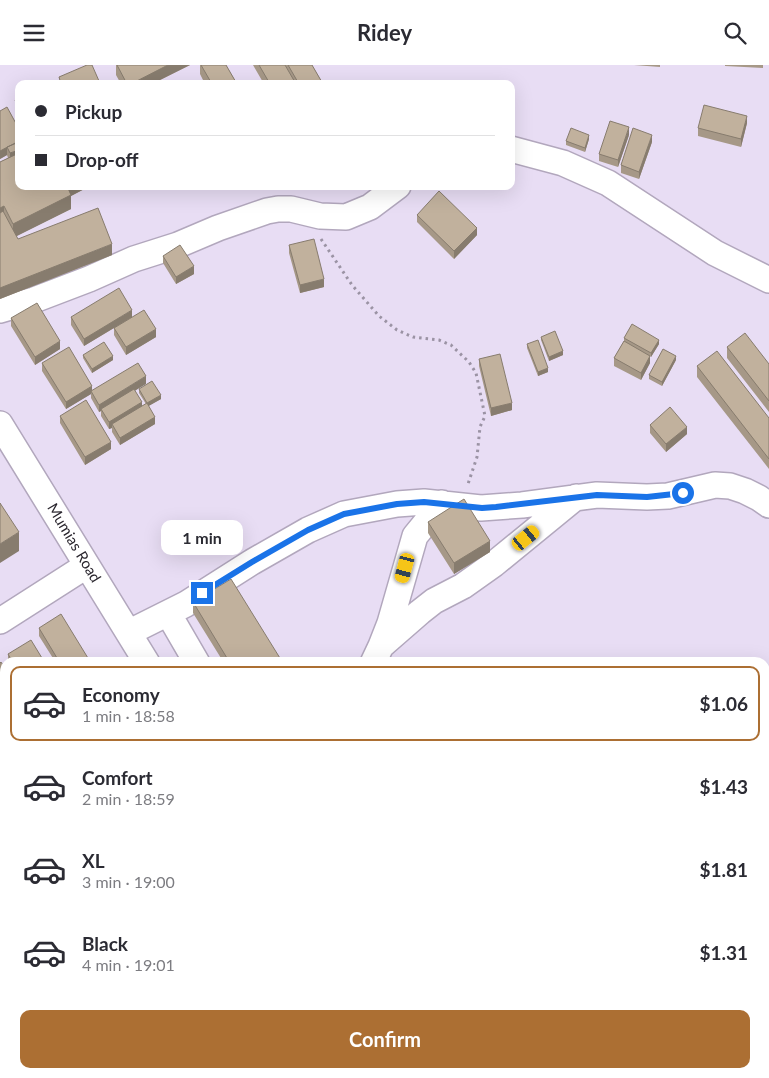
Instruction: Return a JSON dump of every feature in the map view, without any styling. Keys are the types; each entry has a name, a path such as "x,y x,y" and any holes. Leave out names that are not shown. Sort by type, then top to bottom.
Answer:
{"street":[{"path":"515,150 563,163 608,183 715,253 769,280"},
{"path":"0,310 34,300 134,259 178,245 218,228 267,211 278,209 306,212 320,216 346,217 370,207 393,190"},
{"name":"Mumias Road","path":"0,424 144,657"},
{"path":"130,633 186,604 252,562 308,530 344,514 397,504 424,502 482,508 597,495 668,496 716,485 730,486 745,491 769,505"},
{"path":"377,654 420,612 434,601 463,586 494,564 576,497"},
{"path":"377,654 390,623 415,536 452,504"},
{"path":"0,621 86,566"},
{"path":"168,613 194,657"}],"path":[{"path":"306,212 326,249 379,317 397,330 413,337 439,340 451,345 469,362 476,373 484,418 480,427 477,457 452,504"}],"building":[{"path":"87,65 92,65 99,80 60,80 59,77"},
{"path":"117,65 168,65 139,80 125,80"},
{"path":"201,65 226,65 235,80 210,80"},
{"path":"259,65 285,65 294,80 268,80"},
{"path":"288,65 312,65 321,80 297,80"},
{"path":"704,105 747,116 741,139 698,128"},
{"path":"7,107 15,122 15,143 0,151 0,111"},
{"path":"610,121 629,127 618,160 599,154"},
{"path":"571,128 589,135 585,148 566,141"},
{"path":"633,128 652,135 639,172 621,165"},
{"path":"15,144 15,151 10,153 7,147"},
{"path":"15,155 15,190 69,190 71,195 13,224 4,206 0,208 0,162"},
{"path":"439,191 477,228 454,251 417,215"},
{"path":"98,208 112,244 0,288 0,213 3,211 18,239"},
{"path":"314,239 324,279 300,285 289,245"},
{"path":"180,245 194,266 176,277 163,256"},
{"path":"119,288 132,310 84,339 71,317"},
{"path":"37,303 60,341 35,357 11,318"},
{"path":"144,310 156,329 126,347 114,328"},
{"path":"632,324 659,340 651,353 624,338"},
{"path":"555,331 563,351 549,357 541,337"},
{"path":"745,333 769,364 769,401 727,347"},
{"path":"538,340 548,368 538,372 527,344"},
{"path":"624,341 650,356 641,373 614,358"},
{"path":"104,342 113,356 92,369 83,355"},
{"path":"69,347 92,386 66,402 42,363"},
{"path":"663,349 676,356 662,382 649,375"},
{"path":"717,351 769,418 769,459 697,366"},
{"path":"500,354 512,403 491,408 479,359"},
{"path":"138,363 146,376 99,405 91,391"},
{"path":"152,381 161,395 147,403 139,389"},
{"path":"134,389 142,402 109,422 101,409"},
{"path":"86,400 111,442 85,457 60,416"},
{"path":"147,403 155,417 120,438 112,424"},
{"path":"670,407 687,427 666,444 650,425"},
{"path":"464,499 490,541 454,563 428,522"},
{"path":"0,503 19,532 0,544"},
{"path":"231,579 279,657 226,657 193,602"},
{"path":"61,614 87,657 56,657 39,628"},
{"path":"31,640 41,657 10,657 8,654"}],"route":[{"path":"202,593 308,530 344,514 397,504 424,502 482,508 522,505 597,495 647,497 683,493"}]}
